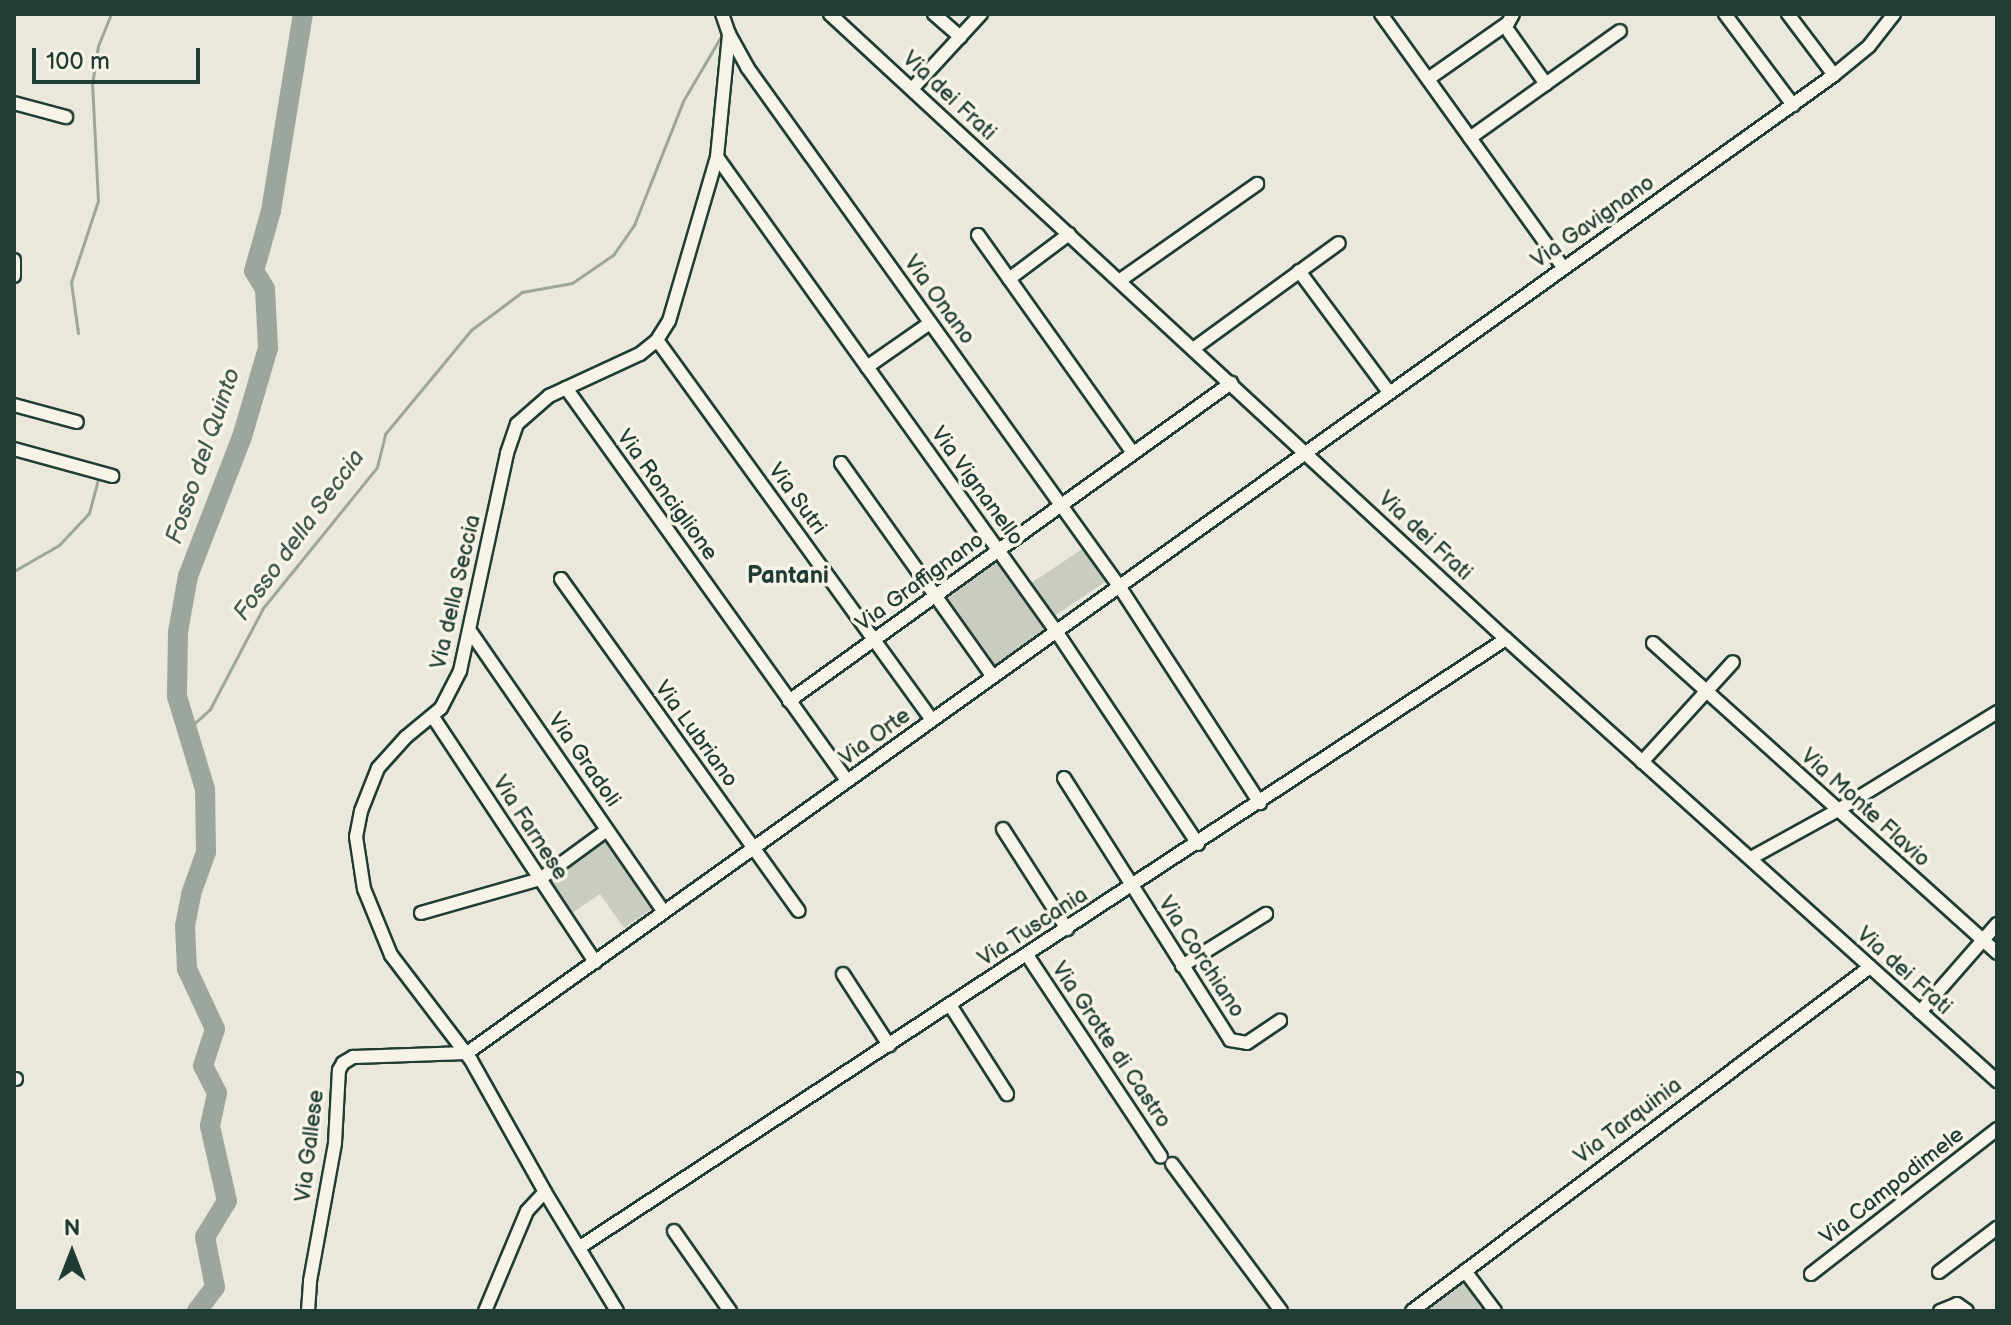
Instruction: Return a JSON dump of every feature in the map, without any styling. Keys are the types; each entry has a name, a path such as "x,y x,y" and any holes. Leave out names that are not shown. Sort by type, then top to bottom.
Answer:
{"street":[{"name":"Via della Seccia","path":"617,1311 545,1192 467,1053 394,959 367,896 357,858 359,817 374,775 401,741 444,705 459,674 512,434 529,410 566,388 627,361 657,340 672,314 717,157 729,34 722,14"},
{"name":"Via dei Frati","path":"830,14 1506,639 1997,1081"},
{"path":"934,14 960,37"},
{"path":"912,89 981,14"},
{"path":"1381,14 1563,267"},
{"path":"1428,79 1508,23 1513,14"},
{"path":"1725,14 1793,105"},
{"path":"1788,14 1834,75"},
{"name":"Via Gavignano","path":"1305,452 1834,75 1869,46 1894,14"},
{"path":"1470,138 1620,31"},
{"path":"1509,32 1546,84"},
{"name":"Via Onano","path":"729,34 747,67 1063,504 1260,803"},
{"path":"14,103 66,117"},
{"name":"Via Vignanello","path":"717,157 1056,631 1198,844"},
{"path":"1119,281 1257,184"},
{"path":"1009,279 1069,234"},
{"path":"978,235 1133,453"},
{"path":"1193,349 1339,243"},
{"path":"14,260 14,276"},
{"path":"1299,271 1389,392"},
{"path":"867,367 930,323"},
{"name":"Via Sutri","path":"657,340 932,720"},
{"name":"Via Graffignano","path":"789,701 1231,383"},
{"name":"Via Ronciglione","path":"566,388 847,781"},
{"path":"14,405 77,422"},
{"path":"14,449 112,476"},
{"name":"Via Orte","path":"467,1053 1305,452"},
{"path":"841,463 993,677"},
{"name":"Via Lubriano","path":"561,579 799,911"},
{"name":"Via Gradoli","path":"470,631 664,912"},
{"name":"Via Tuscania","path":"580,1247 1506,639"},
{"name":"Via Monte Flavio","path":"1653,643 1997,953"},
{"path":"1642,762 1733,662"},
{"path":"1751,858 1838,810 1997,712"},
{"name":"Via Farnese","path":"433,717 595,962"},
{"name":"Via Corchiano","path":"1064,778 1182,966 1235,1044 1247,1043 1280,1021"},
{"path":"1003,829 1067,929"},
{"path":"421,913 540,879 607,830"},
{"path":"1182,966 1266,914"},
{"path":"1920,1012 1997,924"},
{"name":"Via Grotte di Castro","path":"1027,955 1166,1160 1281,1311"},
{"name":"Via Tarquinia","path":"1412,1311 1870,967"},
{"path":"843,974 889,1045"},
{"path":"950,1005 1007,1094"},
{"name":"Via Gallese","path":"308,1311 310,1281 336,1137 341,1065 353,1057 467,1053"},
{"name":"Via Campodimele","path":"1811,1274 1997,1129"},
{"path":"485,1311 527,1211 545,1192"},
{"path":"1939,1272 1997,1228"},
{"path":"674,1231 730,1311"},
{"path":"1465,1271 1495,1311"},
{"path":"1940,1311 1957,1304 1967,1311"}],"shaded area":[{"path":"1088,545 1110,578 1054,616 1032,583"},
{"path":"999,556 1049,628 995,667 944,594"},
{"path":"604,834 656,906 624,928 600,894 569,915 543,878"},
{"path":"1463,1276 1489,1311 1416,1311"}],"waterway":[{"path":"78,333 71,282 98,201 92,84 98,46 111,14"},
{"name":"Fosso del Quinto","path":"197,1311 215,1287 205,1237 227,1201 210,1126 217,1093 203,1066 215,1029 187,969 185,926 191,894 206,852 205,789 177,696 178,632 188,576 242,437 268,348 265,289 254,271 271,211 303,14"},
{"name":"Fosso della Seccia","path":"188,729 210,709 263,608 377,467 385,434 471,330 522,292 572,283 613,255 634,225 683,101 724,31"},
{"path":"14,571 59,545 89,513 98,480"}],"district":[{"name":"Pantani","path":"788,576"}]}
